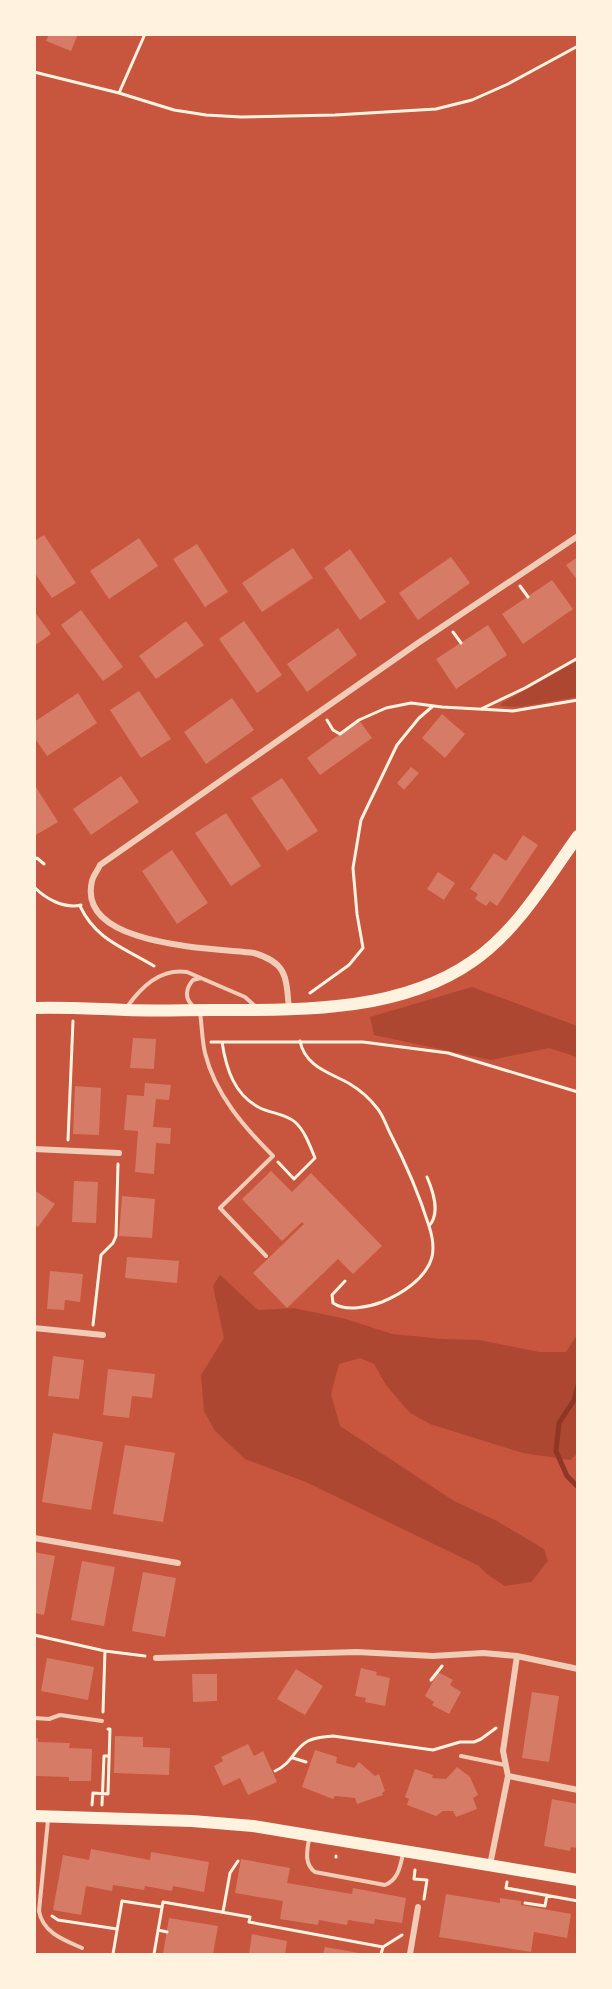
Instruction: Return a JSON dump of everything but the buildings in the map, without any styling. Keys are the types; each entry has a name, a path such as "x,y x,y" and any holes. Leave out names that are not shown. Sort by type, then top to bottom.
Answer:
{"main road":[{"path":"34,1008 289,1009 379,999 424,987 472,962 492,946 515,922 578,836"},
{"path":"34,1816 192,1821 261,1827 578,1880"}],"street":[{"path":"289,1009 286,978 280,965 268,957 254,953 152,941 132,935 101,916 94,906 91,894 92,880 100,865 320,711 578,536"},
{"path":"34,1149 119,1154"},
{"path":"34,1328 103,1335"},
{"path":"34,1538 178,1563"},
{"path":"156,1658 357,1652 433,1656 483,1653 517,1656 578,1669"},
{"path":"490,1866 508,1776 503,1751 517,1656"},
{"path":"508,1776 578,1790"},
{"path":"410,1954 418,1907"}],"lane":[{"path":"125,1010 134,997 156,977 166,972 187,972 245,997 260,1010"},
{"path":"201,978 193,980 187,991 189,1003 200,1010 203,1042 211,1073 221,1093 255,1138 273,1156 220,1208 267,1256"},
{"path":"34,1718 50,1719 60,1715 102,1721"},
{"path":"461,1756 506,1765"},
{"path":"49,1817 39,1911 41,1921 60,1939 82,1948"},
{"path":"310,1835 306,1853 311,1870 385,1885 394,1880 398,1874 404,1850"}],"path":[{"path":"119,93 145,34"},
{"path":"34,72 119,93 174,110 206,115 241,117 436,109 481,96 578,46"},
{"path":"481,709 525,688 578,658"},
{"path":"320,711 333,730 340,734 359,720 386,708 411,703 513,711 578,700"},
{"path":"310,993 349,964 363,948 353,868 361,820 397,745 419,718 433,706"},
{"path":"34,860 38,858 44,864"},
{"path":"34,887 62,905 80,906 87,921 96,931 154,966"},
{"path":"67,1151 73,1021"},
{"path":"300,1041 307,1057 319,1068 350,1084 378,1109 398,1149 429,1226 432,1257 422,1276 409,1287 376,1304 343,1307 333,1303 332,1295 345,1281"},
{"path":"203,1042 363,1042 448,1053 578,1092"},
{"path":"222,1042 230,1077 237,1088 259,1108 292,1119 306,1137 315,1158 294,1179 273,1156"},
{"path":"92,1334 101,1255 113,1243 116,1236 119,1154"},
{"path":"427,1177 432,1189 436,1214 429,1226"},
{"path":"34,1635 105,1651 156,1658"},
{"path":"92,1805 93,1793 108,1794 110,1729 102,1728 105,1651"},
{"path":"431,1680 441,1667"},
{"path":"275,1772 285,1767 310,1740 333,1736 433,1750 460,1742 474,1742 497,1727"},
{"path":"102,1811 104,1756 109,1756"},
{"path":"293,1758 306,1762"},
{"path":"223,1912 230,1873 238,1861"},
{"path":"415,1870 414,1879 428,1880 424,1899 418,1907"},
{"path":"507,1882 506,1888 578,1901"},
{"path":"525,1903 545,1906 547,1895"},
{"path":"113,1954 122,1901 162,1907"},
{"path":"154,1954 163,1902 250,1917 249,1922 383,1947 414,1928"},
{"path":"49,1910 52,1917 58,1920 117,1929"},
{"path":"158,1930 167,1932"},
{"path":"381,1954 383,1947"}],"shaded area":[{"path":"577,661 577,697 519,707 501,706 502,703"},
{"path":"472,987 577,1026 577,1057 549,1048 491,1060 374,1035 370,1017"},
{"path":"220,1275 258,1310 294,1308 346,1319 392,1334 479,1340 539,1352 566,1352 577,1335 577,1454 570,1460 523,1453 430,1424 410,1413 386,1385 374,1364 360,1358 339,1364 331,1394 340,1426 454,1501 497,1521 544,1549 548,1561 531,1582 505,1586 479,1566 306,1482 245,1459 215,1431 204,1411 201,1375 224,1338 213,1286"}],"waterway":[{"path":"578,1385 574,1400 559,1423 556,1451 567,1476 578,1487"}]}
